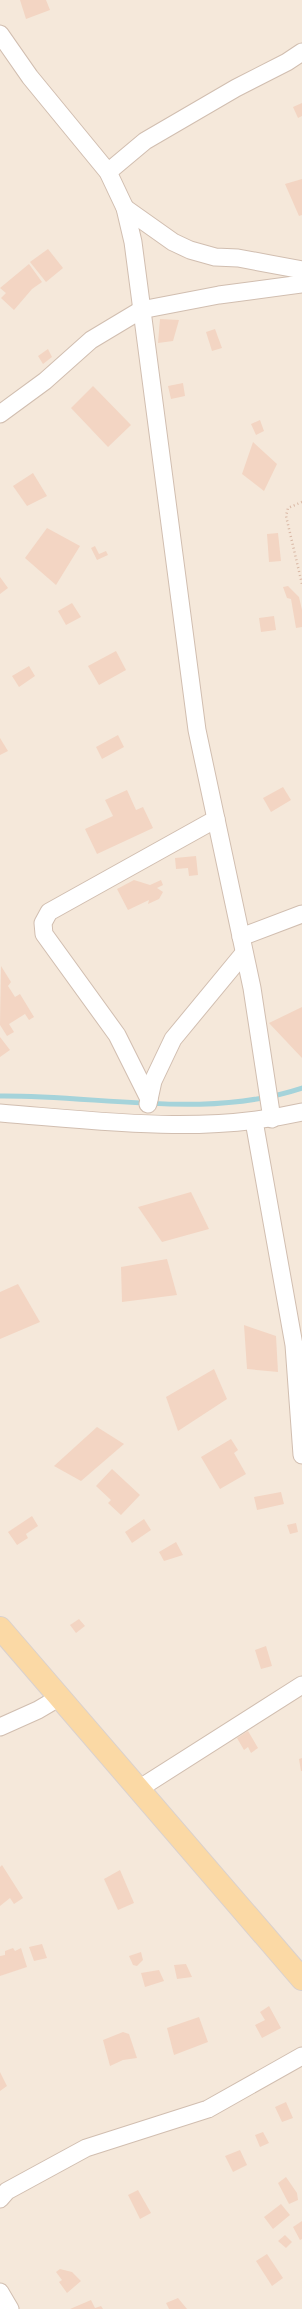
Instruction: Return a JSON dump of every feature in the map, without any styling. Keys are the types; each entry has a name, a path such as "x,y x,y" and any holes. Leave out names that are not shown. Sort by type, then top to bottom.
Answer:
{"main road":[{"path":"0,1628 60,1697 137,1790 302,1979"}],"street":[{"path":"0,34 30,77 108,172 125,208 133,242 197,730 242,945 272,1119"},
{"path":"108,172 145,141 236,88 287,62 302,52"},
{"path":"125,208 173,242 190,250 215,257 238,258 302,270"},
{"path":"0,414 39,385 91,340 141,310 219,295 302,284"},
{"path":"149,1099 117,1035 44,934 43,923 49,912 216,819"},
{"path":"143,1124 154,1081 173,1038 242,945 302,914"},
{"path":"0,1113 143,1124 220,1125 272,1119 302,1112"},
{"path":"254,1121 298,1343 302,1455"},
{"path":"137,1790 302,1685"},
{"path":"0,1727 38,1710 60,1697"},
{"path":"0,2199 7,2191 86,2148 208,2109 302,2056"},
{"path":"0,2292 10,2309"}],"path":[{"path":"302,502 288,508 286,516 302,584"}],"shaded area":[{"path":"0,0 302,0 302,2309 0,2309"}],"building":[{"path":"20,0 46,0 50,10 26,19"},
{"path":"302,103 302,116 298,118 293,107"},
{"path":"302,179 302,215 299,216 285,184"},
{"path":"48,249 63,268 46,282 30,262"},
{"path":"29,264 42,282 32,289 14,310 1,298 6,293 0,288"},
{"path":"160,319 179,320 173,341 158,343"},
{"path":"215,329 222,348 212,351 206,332"},
{"path":"48,349 52,357 43,364 38,356"},
{"path":"183,383 185,396 171,399 168,386"},
{"path":"93,386 131,425 108,447 71,408"},
{"path":"260,420 264,431 256,435 251,424"},
{"path":"253,442 277,464 264,491 242,474"},
{"path":"33,473 47,496 27,506 13,486"},
{"path":"47,528 80,546 56,585 25,558"},
{"path":"278,533 281,561 269,562 267,534"},
{"path":"95,546 99,554 106,551 108,555 97,560 91,548"},
{"path":"0,577 8,588 0,594"},
{"path":"288,586 299,597 302,610 302,627 296,628 291,599 287,598 283,587"},
{"path":"72,603 81,617 66,625 58,611"},
{"path":"274,616 276,630 261,632 259,618"},
{"path":"116,651 126,670 99,685 88,666"},
{"path":"29,666 35,676 19,687 12,676"},
{"path":"118,735 124,747 102,759 96,747"},
{"path":"0,738 8,751 0,755"},
{"path":"283,787 291,800 271,812 263,798"},
{"path":"127,790 136,810 143,807 153,828 97,854 85,829 113,816 105,800"},
{"path":"196,856 198,875 189,876 188,868 176,869 175,858"},
{"path":"134,880 150,885 161,880 163,885 157,888 163,892 159,899 148,904 149,900 128,910 117,889"},
{"path":"1,966 11,982 8,986 15,997 20,994 34,1017 29,1020 25,1014 9,1024 14,1032 7,1036 0,1025"},
{"path":"302,1007 302,1058 269,1023"},
{"path":"0,1037 10,1050 0,1057"},
{"path":"191,1192 209,1229 162,1242 138,1207"},
{"path":"167,1259 177,1295 122,1302 121,1267"},
{"path":"18,1284 40,1322 0,1339 0,1292"},
{"path":"244,1325 276,1336 278,1372 247,1369"},
{"path":"214,1369 227,1399 178,1431 166,1397"},
{"path":"97,1427 124,1444 81,1481 54,1466"},
{"path":"231,1439 238,1450 234,1453 246,1474 220,1489 201,1457"},
{"path":"112,1469 140,1495 121,1515 108,1503 111,1500 96,1486"},
{"path":"281,1492 284,1504 257,1510 254,1497"},
{"path":"32,1516 38,1526 26,1534 28,1538 17,1545 8,1532"},
{"path":"144,1519 151,1530 132,1543 125,1532"},
{"path":"296,1523 298,1532 290,1534 287,1525"},
{"path":"176,1542 183,1555 164,1561 159,1552"},
{"path":"79,1619 85,1626 76,1633 70,1625"},
{"path":"266,1646 272,1666 261,1669 255,1650"},
{"path":"248,1731 258,1748 251,1753 248,1747 244,1750 237,1738"},
{"path":"302,1758 302,1771 301,1771 299,1759"},
{"path":"2,1865 23,1898 14,1904 10,1898 0,1906 0,1867"},
{"path":"120,1870 134,1903 118,1910 104,1879"},
{"path":"42,1944 47,1958 34,1961 29,1947"},
{"path":"13,1948 15,1951 21,1948 27,1967 0,1976 0,1956 5,1955 5,1951"},
{"path":"141,1952 143,1960 137,1966 133,1965 129,1956"},
{"path":"186,1964 192,1977 177,1979 174,1965"},
{"path":"159,1970 164,1981 145,1987 141,1973"},
{"path":"269,2006 281,2028 262,2038 255,2025 265,2020 260,2012"},
{"path":"199,2017 208,2042 174,2055 167,2028"},
{"path":"123,2032 129,2034 137,2058 123,2060 110,2066 103,2040"},
{"path":"0,2072 7,2086 0,2091"},
{"path":"286,2102 293,2118 282,2122 275,2107"},
{"path":"263,2132 269,2143 260,2147 255,2135"},
{"path":"240,2150 247,2165 233,2172 225,2156"},
{"path":"286,2177 297,2193 298,2200 289,2204 278,2183"},
{"path":"138,2190 151,2213 140,2219 128,2195"},
{"path":"281,2204 290,2215 273,2229 264,2217"},
{"path":"302,2221 302,2239 300,2240 293,2227"},
{"path":"285,2235 292,2242 286,2248 278,2241"},
{"path":"267,2254 283,2278 272,2286 256,2261"},
{"path":"60,2269 72,2272 81,2281 67,2293 59,2282 62,2280 56,2272"},
{"path":"178,2298 187,2309 169,2309 166,2303"},
{"path":"91,2300 95,2308 101,2306 103,2309 70,2309"}],"waterway":[{"path":"0,1096 152,1104 228,1103 266,1097 302,1088"}]}
